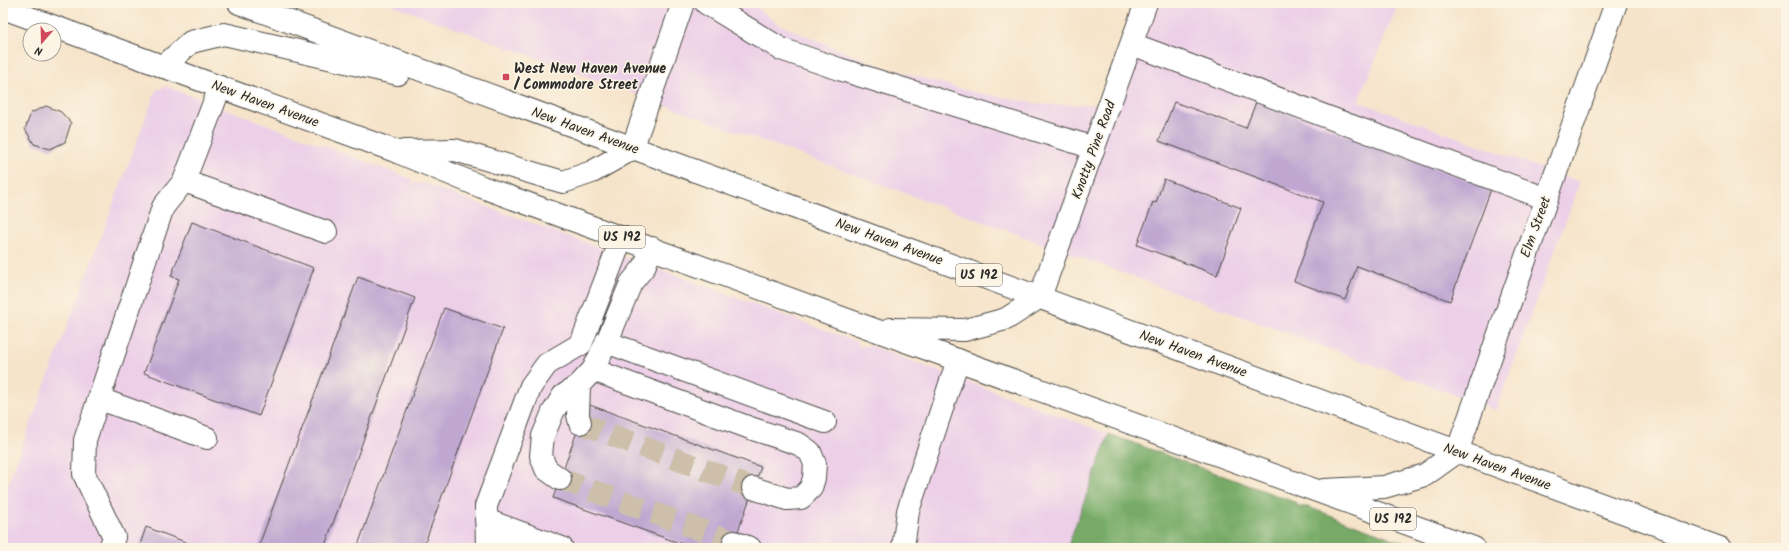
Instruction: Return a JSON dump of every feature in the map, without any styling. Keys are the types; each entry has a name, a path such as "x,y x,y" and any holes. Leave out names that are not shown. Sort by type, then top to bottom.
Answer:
{"main road":[{"path":"395,151 455,150 563,182 592,172 632,149 683,3"},
{"path":"706,3 781,49 840,69 1094,148"},
{"name":"Knotty Pine Road","path":"1040,297 1146,3"},
{"name":"Elm Street","path":"1457,452 1616,3"},
{"name":"New Haven Avenue","path":"244,4 632,149 1040,297 1720,548"},
{"name":"New Haven Avenue","path":"3,8 395,151 482,187 1474,548"},
{"path":"162,67 190,42 224,34 487,95"},
{"path":"1132,44 1546,199"},
{"path":"110,548 114,537 84,474 85,440 100,399 163,207 184,182 220,88"},
{"path":"184,182 326,232"},
{"path":"515,548 502,543 486,546 486,506 531,386 547,364 581,344 622,238"},
{"path":"580,423 578,416 586,377 606,342 631,283 644,267 652,248"},
{"path":"874,329 965,330 1006,319 1040,297"},
{"path":"606,342 825,422"},
{"path":"903,548 908,511 958,360"},
{"path":"560,479 546,469 541,456 543,436 553,412 563,396 586,377"},
{"path":"586,377 799,444 810,452 815,464 814,478 811,488 801,498 787,499 753,488"},
{"path":"100,399 207,438"},
{"path":"1313,490 1384,487 1425,475 1457,452"},
{"path":"486,520 562,548"}],"shaded area":[{"path":"387,3 751,3 778,24 883,67 969,91 1046,105 1099,104 1136,3 1399,3 1358,101 1580,182 1496,410"},
{"path":"165,86 412,179 412,183 425,184 858,342 858,346 871,346 1109,434 1067,548 3,548 3,497 157,88 159,90"}],"green space":[{"path":"1109,434 1297,503 1297,507 1308,507 1410,545 1409,548 1067,548"}],"building":[{"path":"1174,102 1246,128 1256,102 1491,189 1450,301 1357,266 1345,300 1294,281 1323,202 1159,141"},
{"path":"46,106 61,112 71,123 65,142 50,149 34,144 25,129 31,113"},
{"path":"1164,179 1241,208 1217,275 1137,245 1153,202 1156,203"},
{"path":"192,222 314,268 259,416 144,373 179,279 171,276"},
{"path":"358,277 415,298 324,548 258,548"},
{"path":"444,308 503,329 423,548 357,548"},
{"path":"587,404 761,467 732,548 693,548 553,498"},
{"path":"146,527 201,548 139,548"}],"tunnel":[{"path":"580,423 753,488"},
{"path":"560,479 734,542"}],"place":[{"name":"West New Haven Avenue / Commodore Street","path":"506,77"}]}
